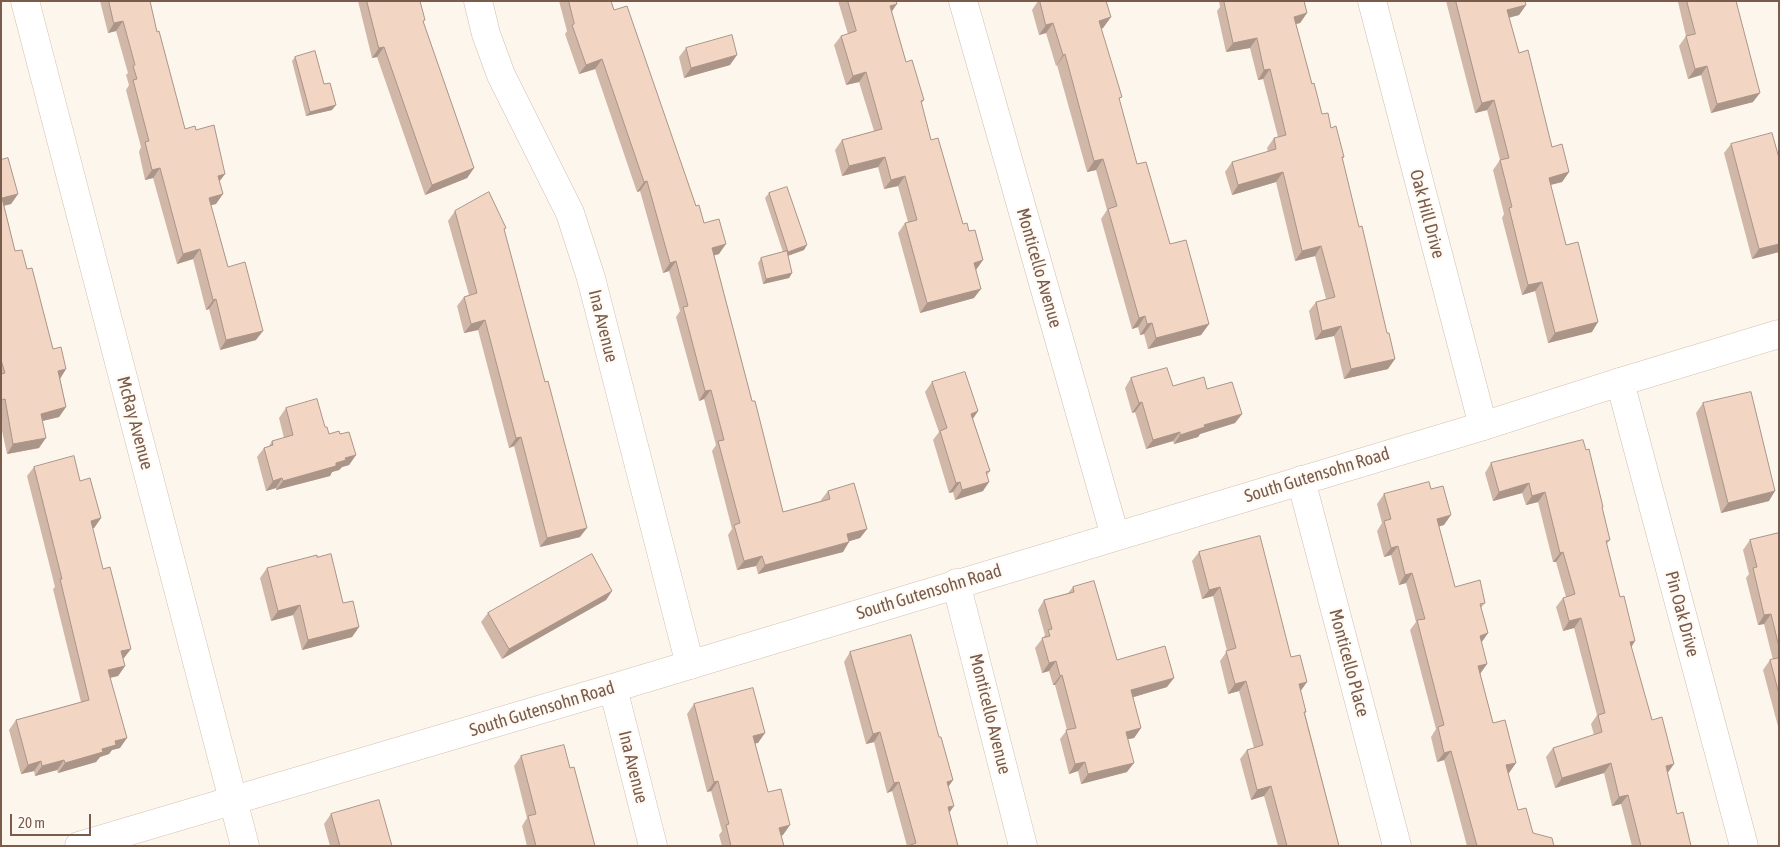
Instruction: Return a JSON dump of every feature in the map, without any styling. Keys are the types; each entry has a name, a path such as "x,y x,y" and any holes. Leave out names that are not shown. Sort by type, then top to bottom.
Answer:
{"street":[{"name":"McRay Avenue","path":"25,1 245,846"},
{"name":"Ina Avenue","path":"478,1 486,34 501,75 570,213 591,278 690,665"},
{"name":"Monticello Avenue","path":"963,1 1116,536"},
{"name":"Oak Hill Drive","path":"1372,1 1483,426"},
{"name":"South Gutensohn Road","path":"79,846 690,665 956,583 1483,426 1779,334"},
{"name":"Pin Oak Drive","path":"1620,382 1744,846"},
{"name":"Monticello Place","path":"1301,480 1397,846"},
{"name":"Monticello Avenue","path":"956,583 1023,846"},
{"name":"Ina Avenue","path":"613,688 654,846"}],"building":[{"path":"109,1 150,1 185,129 195,126 196,130 214,125 225,174 218,176 223,194 209,198 228,267 245,262 263,331 226,340 216,299 213,300 200,249 183,254 160,168 152,170 145,142 149,141 133,80 137,79 133,66 135,65 123,21 114,23"},
{"path":"367,1 420,1 425,20 423,21 474,168 432,185 384,47 379,48"},
{"path":"569,1 611,1 614,10 627,6 696,206 699,205 704,223 719,219 726,244 712,248 752,401 755,401 783,512 830,499 828,491 854,483 867,529 847,534 849,542 765,565 762,556 744,561 734,525 740,523 718,441 724,440 711,390 705,391 683,307 688,306 676,261 670,263 647,181 644,182 602,59 586,65 572,25 574,24"},
{"path":"848,1 896,1 897,4 890,6 906,62 912,60 924,100 921,101 931,140 938,138 963,224 967,223 969,231 975,230 983,260 974,263 981,289 927,303 905,223 917,220 905,176 891,180 885,157 849,166 842,140 882,129 866,72 853,76 841,36 856,31"},
{"path":"1040,1 1106,1 1111,17 1099,21 1122,97 1119,98 1137,164 1146,162 1170,244 1186,240 1209,324 1156,338 1152,323 1147,324 1145,316 1139,318 1108,209 1117,206 1103,159 1094,161 1065,54 1063,55 1053,23 1046,25"},
{"path":"1225,1 1304,1 1307,13 1294,17 1322,114 1328,113 1331,128 1336,126 1359,227 1362,226 1387,333 1389,333 1395,359 1351,369 1341,326 1322,331 1316,302 1335,297 1321,246 1302,251 1283,172 1238,185 1232,162 1276,149 1274,138 1286,135 1270,69 1264,70 1257,38 1233,43"},
{"path":"1456,1 1525,1 1526,5 1507,10 1519,53 1528,50 1552,147 1562,144 1569,172 1549,178 1566,245 1578,242 1598,322 1555,333 1542,282 1528,285 1509,208 1512,207 1500,160 1509,158 1494,100 1482,103"},
{"path":"1687,1 1736,1 1760,93 1717,104 1707,66 1695,69 1686,36 1695,34"},
{"path":"732,35 737,55 691,68 686,48"},
{"path":"315,51 324,84 330,83 336,105 310,112 295,57"},
{"path":"1772,133 1779,158 1779,244 1759,249 1731,144"},
{"path":"8,158 18,194 2,198 15,251 22,250 27,269 32,268 53,349 61,347 66,369 58,371 66,407 41,414 46,438 13,444 5,399 1,400 1,374 5,373 1,360 1,160"},
{"path":"787,187 807,245 788,252 769,193"},
{"path":"489,192 506,228 504,229 545,382 548,381 587,528 547,538 521,437 516,438 485,320 471,324 464,297 477,293 455,211"},
{"path":"787,251 792,273 766,279 761,258"},
{"path":"1167,368 1173,386 1204,377 1207,389 1232,382 1242,414 1204,425 1205,427 1180,435 1180,432 1153,440 1142,402 1139,403 1131,378"},
{"path":"965,372 978,411 971,414 990,471 986,472 989,482 962,490 960,482 956,483 940,431 947,428 932,382"},
{"path":"1751,392 1775,491 1728,503 1703,403"},
{"path":"317,399 325,427 327,427 329,434 339,431 340,434 349,432 356,455 345,458 346,460 336,463 336,466 283,481 282,478 273,481 264,448 273,445 272,441 293,435 286,408"},
{"path":"1583,440 1586,450 1589,449 1610,540 1606,541 1620,597 1624,596 1635,641 1630,642 1652,720 1662,717 1674,764 1666,766 1677,814 1683,812 1691,846 1641,846 1628,795 1619,797 1611,763 1562,778 1553,748 1602,732 1598,715 1605,713 1581,618 1569,621 1563,598 1575,594 1563,552 1560,553 1545,492 1532,496 1529,483 1499,492 1491,463"},
{"path":"74,456 80,481 90,478 101,518 91,521 103,569 110,567 131,649 121,651 125,666 108,670 127,738 115,741 116,745 102,749 103,752 65,763 64,760 42,766 41,761 28,765 16,720 89,700 60,579 62,579 34,467"},
{"path":"1429,482 1431,489 1443,486 1451,515 1437,519 1455,587 1480,580 1485,603 1480,604 1488,633 1480,636 1487,664 1478,666 1493,723 1505,720 1516,763 1506,765 1518,810 1526,808 1533,833 1552,838 1554,846 1477,846 1451,751 1444,753 1438,727 1444,725 1417,620 1425,619 1412,573 1405,575 1398,546 1391,548 1384,521 1391,519 1384,494"},
{"path":"1779,533 1779,647 1771,614 1764,615 1753,568 1757,567 1750,540"},
{"path":"1260,536 1291,657 1300,655 1307,682 1299,684 1306,712 1304,712 1339,846 1287,846 1271,786 1257,790 1247,750 1263,745 1246,681 1235,684 1226,651 1236,648 1220,587 1209,590 1199,552"},
{"path":"331,554 343,603 353,601 359,627 308,640 300,605 278,611 267,568 317,555 317,557"},
{"path":"592,554 612,591 509,649 488,613"},
{"path":"1094,581 1117,660 1165,646 1174,678 1131,690 1141,728 1126,732 1134,763 1088,774 1085,762 1075,764 1066,730 1076,728 1062,675 1060,676 1056,661 1049,663 1042,638 1050,636 1048,630 1052,629 1044,600 1074,592 1073,587"},
{"path":"911,635 953,780 947,782 954,806 948,807 958,846 908,846 916,843 899,782 894,783 880,732 873,734 850,652"},
{"path":"1779,658 1779,694 1770,660"},
{"path":"753,688 765,733 753,736 768,792 781,789 790,825 779,828 784,846 731,846 726,825 729,824 718,781 714,782 694,704"},
{"path":"564,745 570,768 574,767 595,846 536,846 528,816 536,814 521,756"},
{"path":"379,800 392,846 340,846 331,814"}]}
